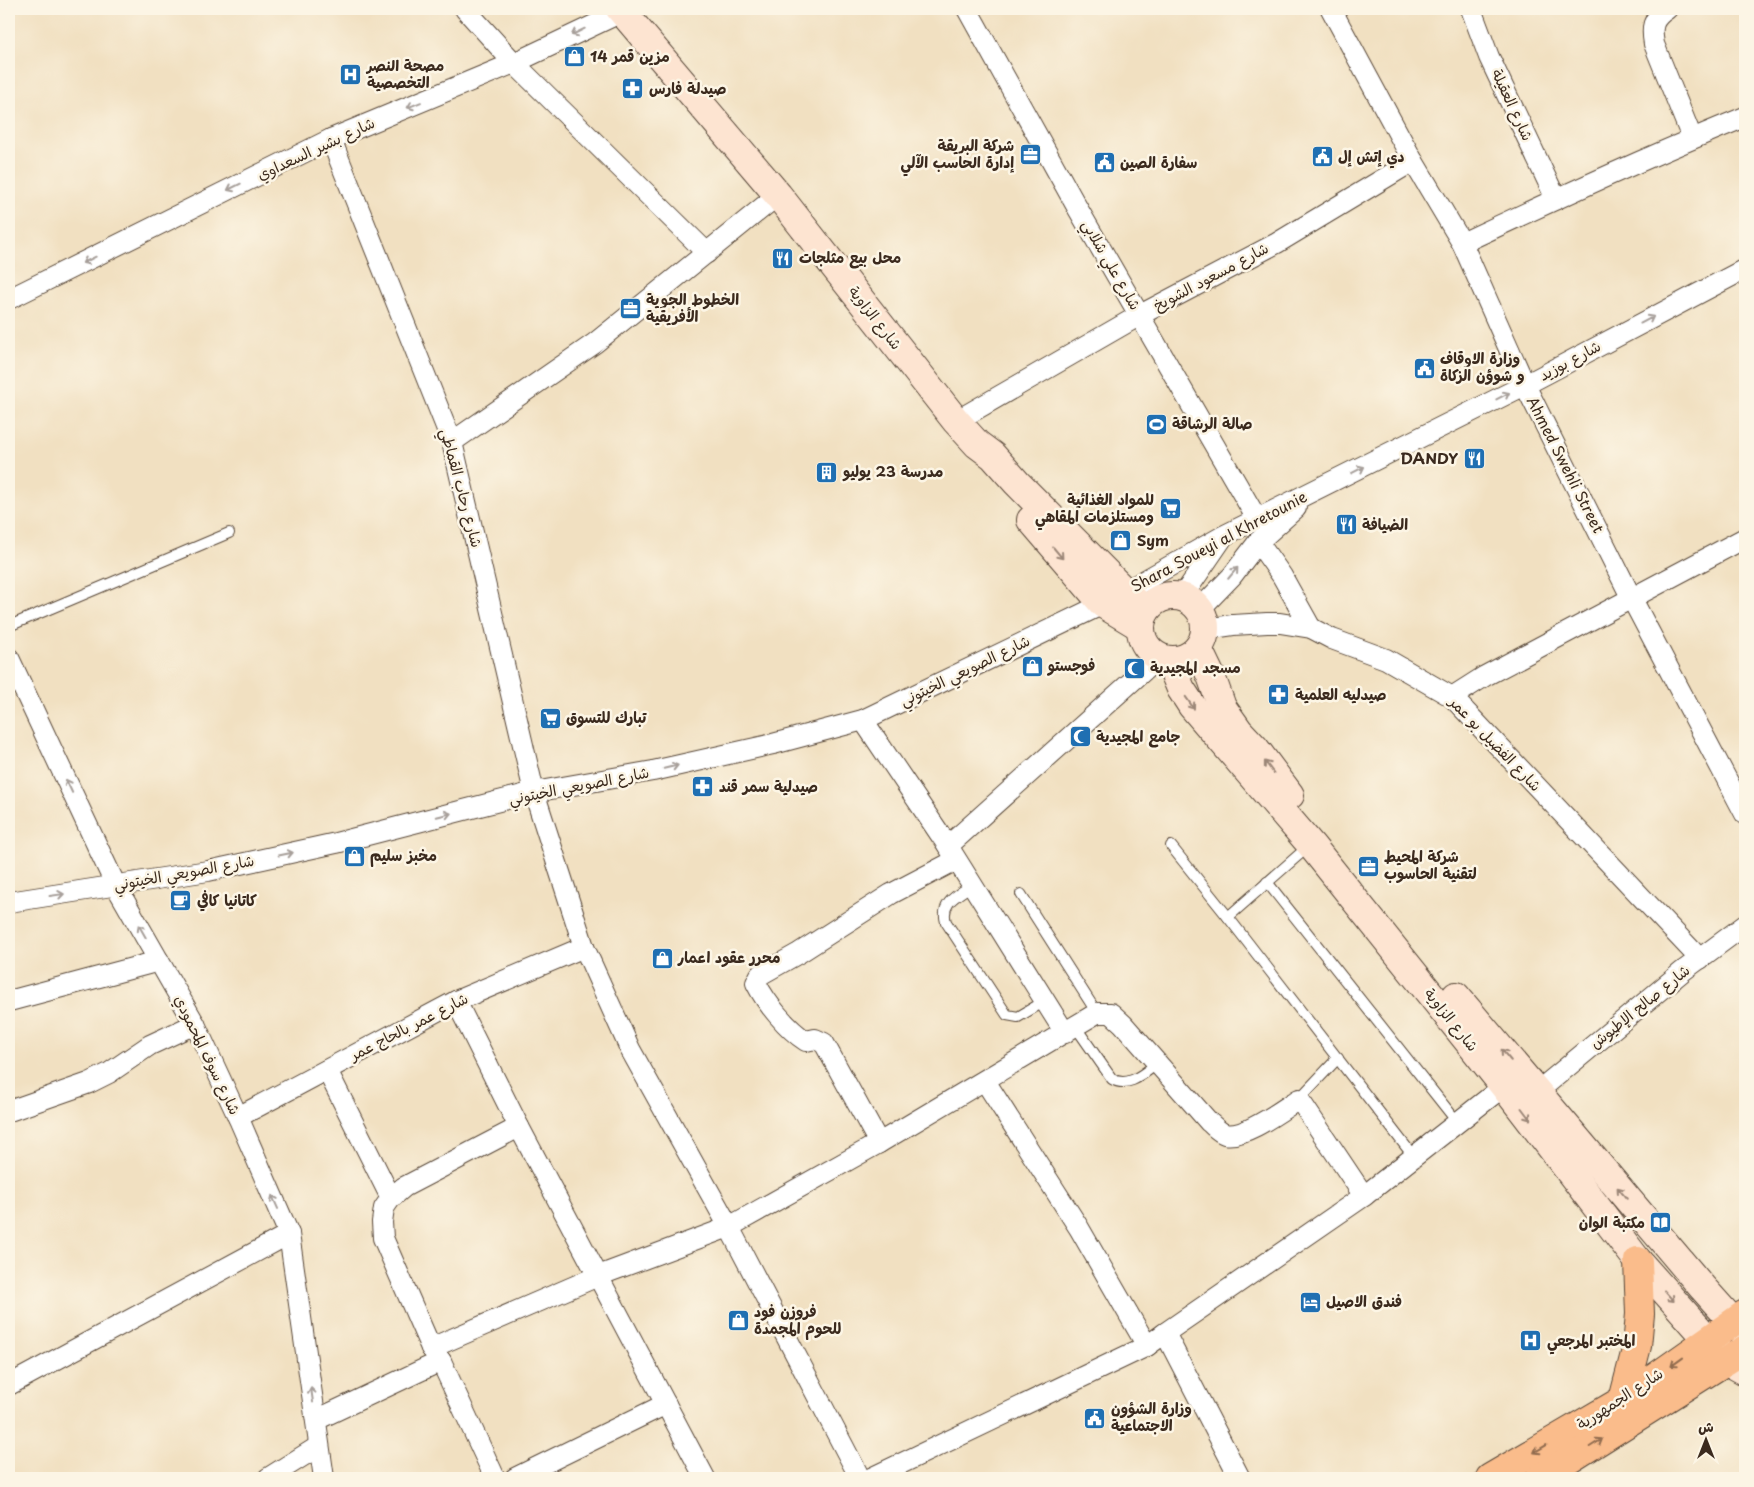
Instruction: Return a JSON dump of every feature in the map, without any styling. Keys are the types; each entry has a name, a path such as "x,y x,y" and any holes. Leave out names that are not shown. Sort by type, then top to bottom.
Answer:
{"main road":[{"name":"شارع الزاوية","path":"623,10 778,195 956,421 977,444 986,463 1060,555 1114,598"},
{"path":"1172,595 1196,621 1190,656 1180,660 1164,658 1151,652 1145,645 1143,620 1152,603 1161,598 1172,595"},
{"path":"1114,598 1143,620"},
{"name":"شارع الزاوية","path":"1196,621 1211,676 1222,707 1239,731 1255,748 1355,877 1702,1287 1741,1323"},
{"name":"شارع الزاوية","path":"1164,658 1192,706 1310,844 1504,1086 1638,1260 1708,1340 1739,1360"},
{"path":"1623,1400 1637,1346 1640,1314 1638,1260"},
{"name":"شارع الجمهورية","path":"1490,1478 1623,1400 1708,1340 1741,1323"},
{"name":"شارع الجمهورية","path":"1540,1478 1739,1360"}],"street":[{"path":"466,9 514,64 707,252"},
{"name":"شارع علي شلابي","path":"967,9 1078,209 1257,519"},
{"name":"Ahmed Swehli Street","path":"1331,9 1413,161 1462,243 1525,385 1632,599 1745,814"},
{"name":"شارع العقيلة","path":"1471,9 1489,57 1556,199"},
{"path":"1667,9 1654,22 1652,30 1654,44 1692,138"},
{"name":"شارع بشير السعداوي","path":"9,299 330,139 514,64 623,10"},
{"path":"1462,243 1692,138 1745,117"},
{"name":"شارع رحاب القماطي","path":"330,139 452,442 534,792 584,947 630,1049 729,1227 860,1478"},
{"name":"شارع مسعود الشويخ","path":"956,421 1140,315 1277,243 1413,161"},
{"path":"452,442 596,344 778,195"},
{"name":"شارع بوزيد","path":"1314,492 1525,385 1745,269"},
{"path":"1196,621 1258,542 1314,492"},
{"name":"Shara Soueyi al Khretounie","path":"1114,598 1223,536 1314,492"},
{"path":"1196,621 1223,536"},
{"path":"1452,697 1485,676 1745,538"},
{"path":"1258,542 1282,576 1311,628"},
{"name":"شارع الصويعي الخيتوني","path":"9,902 208,871 336,843 534,792 653,771 773,744 863,720 1114,598"},
{"name":"شارع الفضيل بو عمر","path":"1196,621 1234,625 1280,624 1311,628 1332,639 1386,660 1452,697 1700,959"},
{"name":"شارع سوف المحمودي","path":"9,658 116,886 195,1024 289,1234 324,1478"},
{"path":"879,1143 824,1043 815,1039 806,1041 793,1033 760,992 756,983 760,975 799,953 952,853 1164,658"},
{"path":"863,720 952,853 1045,1001 1070,1030"},
{"name":"شارع صالح الإطيوش","path":"1537,1092 1700,959 1745,925"},
{"name":"شارع عمر بالحاج عمر","path":"238,1117 456,1001 584,947"},
{"path":"9,1001 159,961"},
{"path":"456,1001 519,1127 705,1478"},
{"path":"316,1420 436,1354 598,1276 729,1227 879,1143 1097,1013 1111,1013 1123,1024 1209,1122 1226,1134 1238,1134 1299,1099 1364,1196"},
{"path":"9,1111 89,1083 109,1073 150,1045 195,1024"},
{"path":"326,1070 391,1198"},
{"path":"985,1081 1079,1228 1147,1346"},
{"path":"871,1478 1147,1346 1364,1196 1504,1086"},
{"path":"495,1478 383,1238 382,1222 384,1208 391,1198 404,1187 519,1127"},
{"path":"9,1385 289,1234"},
{"path":"1165,1333 1240,1478"},
{"path":"515,1478 666,1404"},
{"path":"268,1478 320,1446"}],"lane":[{"path":"9,626 229,532"},
{"path":"1228,917 1310,844"},
{"path":"1171,846 1414,1156"},
{"path":"1268,882 1458,1122"},
{"path":"972,885 946,905 944,911 946,922 1007,1015 1018,1017 1045,1001"},
{"path":"1020,894 1097,1013"},
{"path":"1070,1030 1112,1079 1122,1083 1132,1081 1158,1063"},
{"path":"1299,1099 1338,1058"}],"place":[{"name":"مزين قمر 14","path":"574,57"},
{"name":"مصحة النصر التخصصية","path":"351,75"},
{"name":"صيدلة فارس","path":"633,89"},
{"name":"شركة البريقة إدارة الحاسب الآلي","path":"1030,155"},
{"name":"دي إتش إل","path":"1322,157"},
{"name":"سفارة الصين","path":"1104,163"},
{"name":"محل بيع مثلجات","path":"783,258"},
{"name":"الخطوط الجوية الأفريقية","path":"630,309"},
{"name":"وزارة الاوقاف و شوؤن الزكاة","path":"1424,368"},
{"name":"صالة الرشاقة","path":"1156,424"},
{"name":"DANDY","path":"1474,459"},
{"name":"مدرسة 23 يوليو","path":"827,472"},
{"name":"للمواد الغذائية ومستلزمات المقاهي","path":"1170,509"},
{"name":"الضيافة","path":"1346,525"},
{"name":"Sym","path":"1121,541"},
{"name":"فوجستو","path":"1032,666"},
{"name":"مسجد المجيدية","path":"1134,668"},
{"name":"صيدليه العلمية","path":"1279,695"},
{"name":"تبارك للتسوق","path":"550,718"},
{"name":"جامع المجيدية","path":"1080,737"},
{"name":"صيدلية سمر قند","path":"703,787"},
{"name":"مخبز سليم","path":"354,856"},
{"name":"شركة المحيط لتقنية الحاسوب","path":"1368,866"},
{"name":"كاتانيا كافي","path":"181,901"},
{"name":"محرر عقود اعمار","path":"662,958"},
{"name":"مكتبة الوان","path":"1661,1223"},
{"name":"فندق الاصيل","path":"1310,1302"},
{"name":"فروزن فود للحوم المجمدة","path":"738,1321"},
{"name":"المختبر المرجعي","path":"1531,1341"},
{"name":"وزارة الشؤون الاجتماعية","path":"1095,1418"}]}
